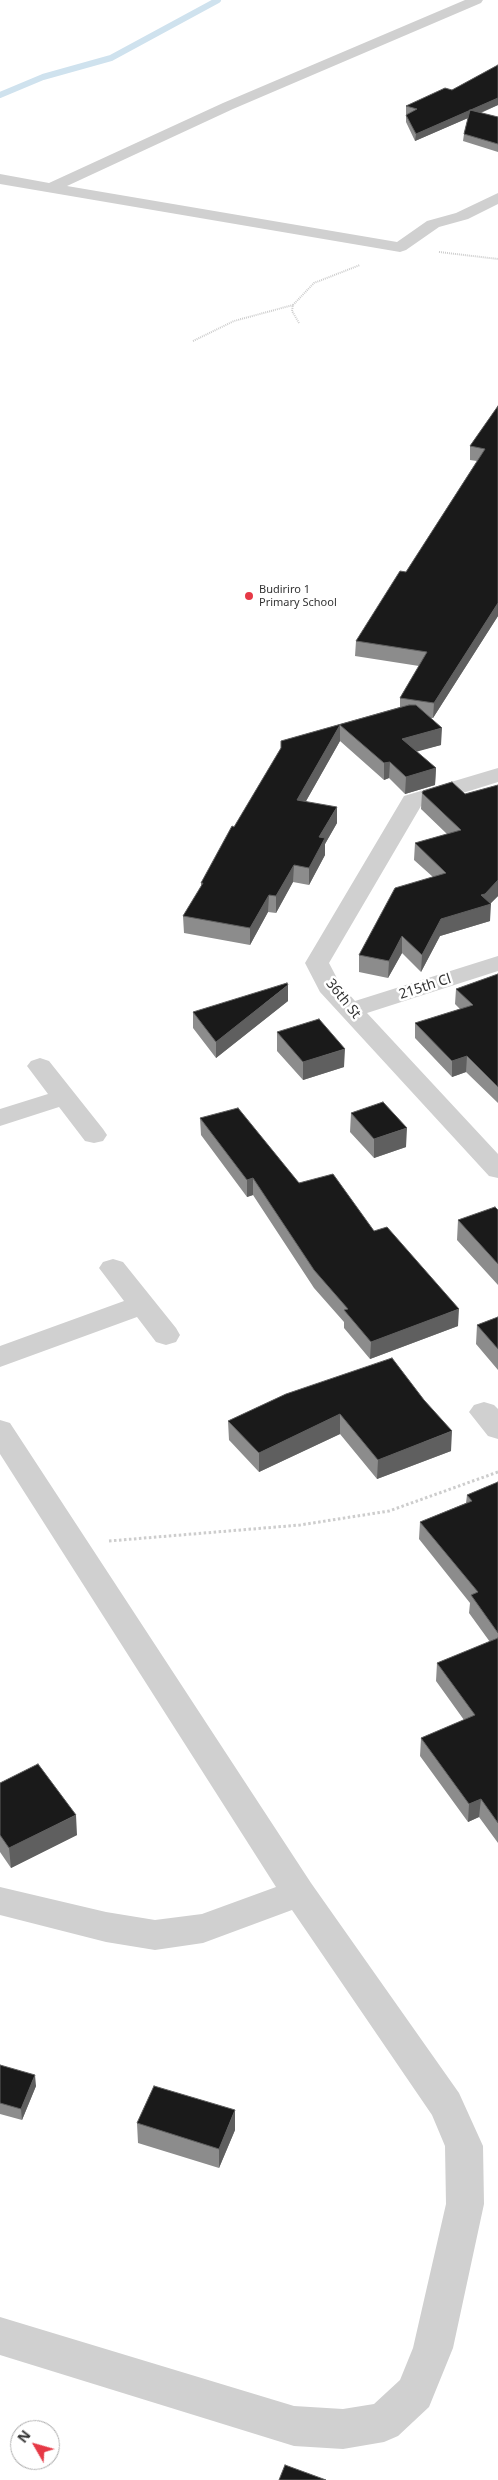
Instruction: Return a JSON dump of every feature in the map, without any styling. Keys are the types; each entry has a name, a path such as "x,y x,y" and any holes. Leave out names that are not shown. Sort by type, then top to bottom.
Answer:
{"street":[{"path":"50,188 228,106 476,0"},
{"path":"0,179 400,247 433,224 462,216 498,198"},
{"name":"36th St","path":"498,775 412,801 317,963 329,986 498,1170"},
{"name":"215th Cl","path":"351,1010 498,964"},
{"path":"40,1066 94,1135"},
{"path":"0,1118 64,1098"},
{"path":"113,1268 166,1335"},
{"path":"0,1357 142,1305"},
{"path":"0,1430 299,1893 446,2105 464,2146 465,2204 433,2348 415,2393 384,2422 343,2429 294,2426 0,2336"},
{"path":"0,1901 106,1926 155,1935 203,1928 299,1893"}],"path":[{"path":"193,341 234,321 293,305 314,283 400,247 498,259"},
{"path":"293,305 292,311 299,323"},
{"path":"74,1544 300,1524 390,1511 498,1472"}],"building":[{"path":"498,65 498,98 416,134 406,115 417,109 406,106 445,88 452,90"},
{"path":"470,110 498,117 498,144 464,134"},
{"path":"498,406 498,603 434,703 400,698 427,652 356,641 400,571 406,572 485,449 470,446"},
{"path":"409,705 416,705 442,728 402,739 436,768 406,777 390,762 384,763 340,725 297,800 337,807 319,837 325,838 309,868 294,865 276,896 269,895 250,928 183,916 203,883 201,883 232,826 234,827 281,748 281,741"},
{"path":"452,782 465,794 498,785 498,880 485,894 481,895 491,904 441,919 422,955 402,936 389,961 359,955 395,888 446,873 415,843 461,830 422,793 423,791"},
{"path":"498,974 498,1087 467,1056 452,1061 415,1023 473,1005 456,989"},
{"path":"287,983 288,985 216,1042 193,1012"},
{"path":"319,1019 345,1049 303,1062 277,1032"},
{"path":"383,1102 407,1128 374,1139 351,1113"},
{"path":"238,1108 299,1183 333,1174 374,1231 387,1227 459,1309 371,1342 344,1310 348,1309 314,1270 253,1178 247,1180 200,1118"},
{"path":"495,1207 498,1210 498,1264 458,1220"},
{"path":"498,1317 498,1349 477,1325"},
{"path":"392,1358 424,1400 452,1431 378,1460 340,1414 259,1453 228,1421 286,1394"},
{"path":"498,1482 498,1633 471,1595 478,1592 420,1522 472,1501 467,1495"},
{"path":"498,1638 498,1823 481,1799 469,1804 421,1738 475,1715 437,1663"},
{"path":"38,1764 76,1815 9,1848 0,1835 0,1783"},
{"path":"0,2065 35,2075 21,2109 0,2103"},
{"path":"154,2086 235,2110 219,2149 137,2123"},
{"path":"285,2465 326,2480 279,2480"}],"waterway":[{"path":"0,95 43,77 111,58 218,0"}],"place":[{"name":"Budiriro 1 Primary School","path":"249,596"}]}
